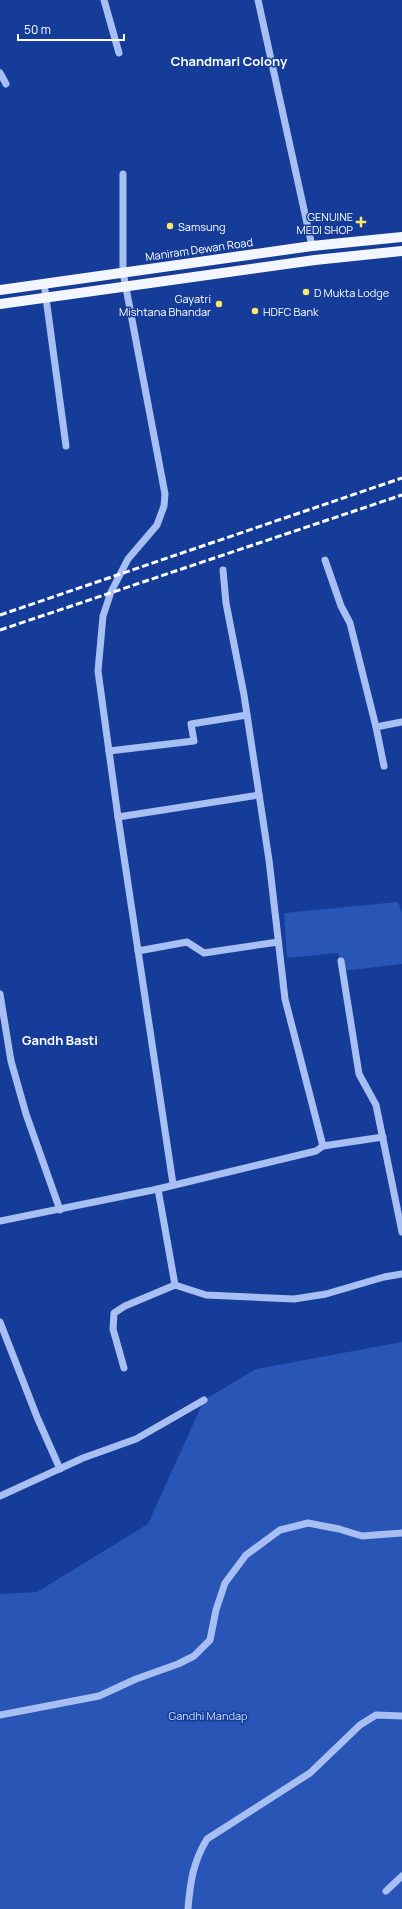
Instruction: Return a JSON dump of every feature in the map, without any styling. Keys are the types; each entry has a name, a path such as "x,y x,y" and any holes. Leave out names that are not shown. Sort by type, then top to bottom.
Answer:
{"main road":[{"name":"Maniram Dewan Road","path":"0,290 312,246 402,237"},
{"path":"0,304 45,296 315,260 402,251"}],"street":[{"path":"104,0 119,53"},
{"path":"258,0 312,246"},
{"path":"0,73 6,84"},
{"path":"123,174 123,272 164,494 164,506 157,525 128,559 111,592 103,616 98,671 118,817 173,1184"},
{"path":"44,283 66,446"},
{"path":"325,560 341,606 350,623 376,727 384,766"},
{"path":"223,570 226,603 247,715 269,860 285,999 323,1146"},
{"path":"109,751 194,741 191,724 247,715"},
{"path":"376,727 402,722"},
{"path":"118,817 259,795"},
{"path":"138,951 187,942 204,953 278,942"},
{"path":"341,961 359,1074 376,1105 402,1232"},
{"path":"0,994 11,1061 26,1114 60,1210"},
{"path":"0,1221 158,1189 173,1184 316,1152 323,1146 383,1137"},
{"path":"158,1189 175,1285"},
{"path":"124,1368 113,1329 114,1313 125,1306 175,1285 206,1295 294,1299 326,1294 384,1277 402,1274"},
{"path":"0,1322 37,1417 60,1469"},
{"path":"0,1496 83,1458 136,1439 204,1400"},
{"path":"0,1715 99,1696 136,1679 178,1664 194,1656 210,1640 216,1610 225,1583 246,1555 280,1530 308,1523 339,1529 362,1536 402,1533"},
{"path":"188,1909 190,1887 198,1855 207,1839 310,1773 360,1725 376,1715 402,1716"},
{"path":"386,1891 402,1876"}],"green space":[{"path":"398,902 402,912 402,964 342,971 338,953 287,958 284,913"},
{"name":"Gandhi Mandap","path":"402,1342 402,1909 0,1909 0,1594 37,1592 148,1524 204,1400 256,1369"}],"railway":[{"path":"0,615 402,478"},
{"path":"0,630 402,495"}],"place":[{"name":"GENUINE MEDI SHOP","path":"361,222"},
{"name":"Samsung","path":"170,226"},
{"name":"D Mukta Lodge","path":"306,292"},
{"name":"Gayatri Mishtana Bhandar","path":"219,304"},
{"name":"HDFC Bank","path":"255,311"}],"district":[{"name":"Chandmari Colony","path":"229,61"},
{"name":"Gandh Basti","path":"60,1040"}]}
